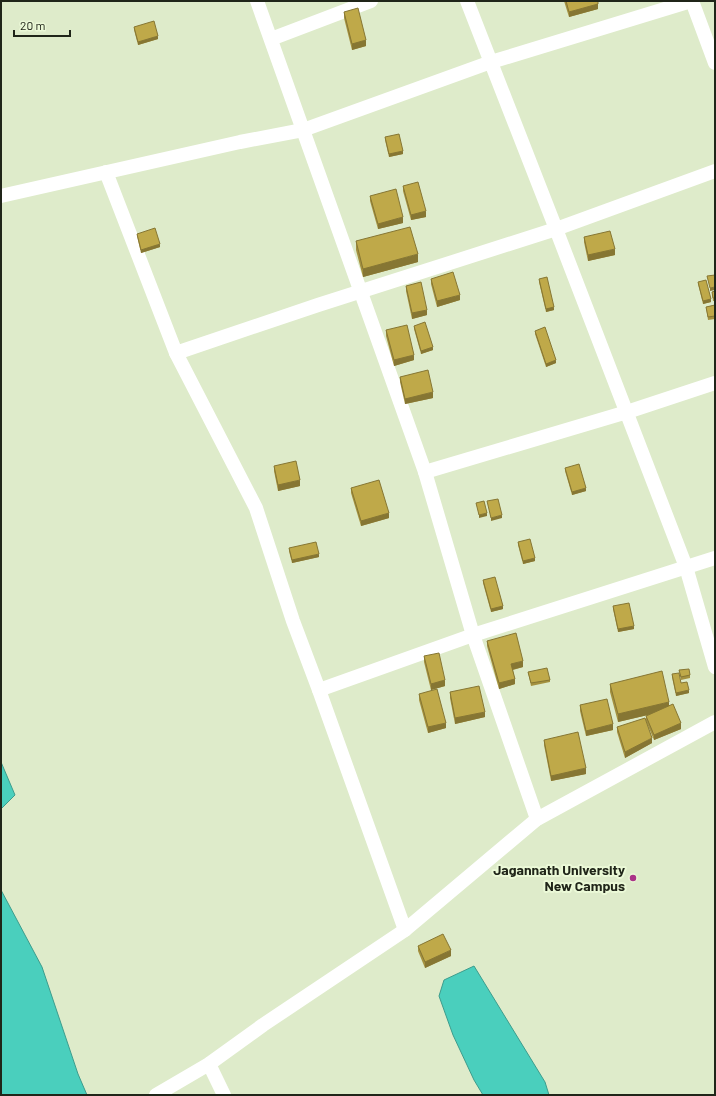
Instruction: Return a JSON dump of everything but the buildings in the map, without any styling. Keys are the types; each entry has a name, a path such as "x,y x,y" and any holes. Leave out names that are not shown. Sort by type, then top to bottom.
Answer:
{"street":[{"path":"257,1 425,472 473,635 536,819"},
{"path":"271,39 371,1"},
{"path":"467,1 686,567 715,667"},
{"path":"1,196 240,142 303,130 491,62 691,1 715,63"},
{"path":"176,353 318,305 360,293 556,229 715,171"},
{"path":"106,172 176,353 256,508 293,621 405,930"},
{"path":"425,472 627,412 715,383"},
{"path":"319,690 473,635 715,558"},
{"path":"156,1095 209,1064 263,1025 405,930 536,819 715,722"},
{"path":"209,1064 224,1095"}],"water":[{"path":"1,762 15,795 1,809"},
{"path":"1,890 42,967 78,1074 87,1095 1,1095"},
{"path":"474,966 545,1082 549,1095 483,1095 474,1080 453,1035 439,996 444,980"}],"place":[{"name":"Jagannath University New Campus","path":"633,878"}]}
